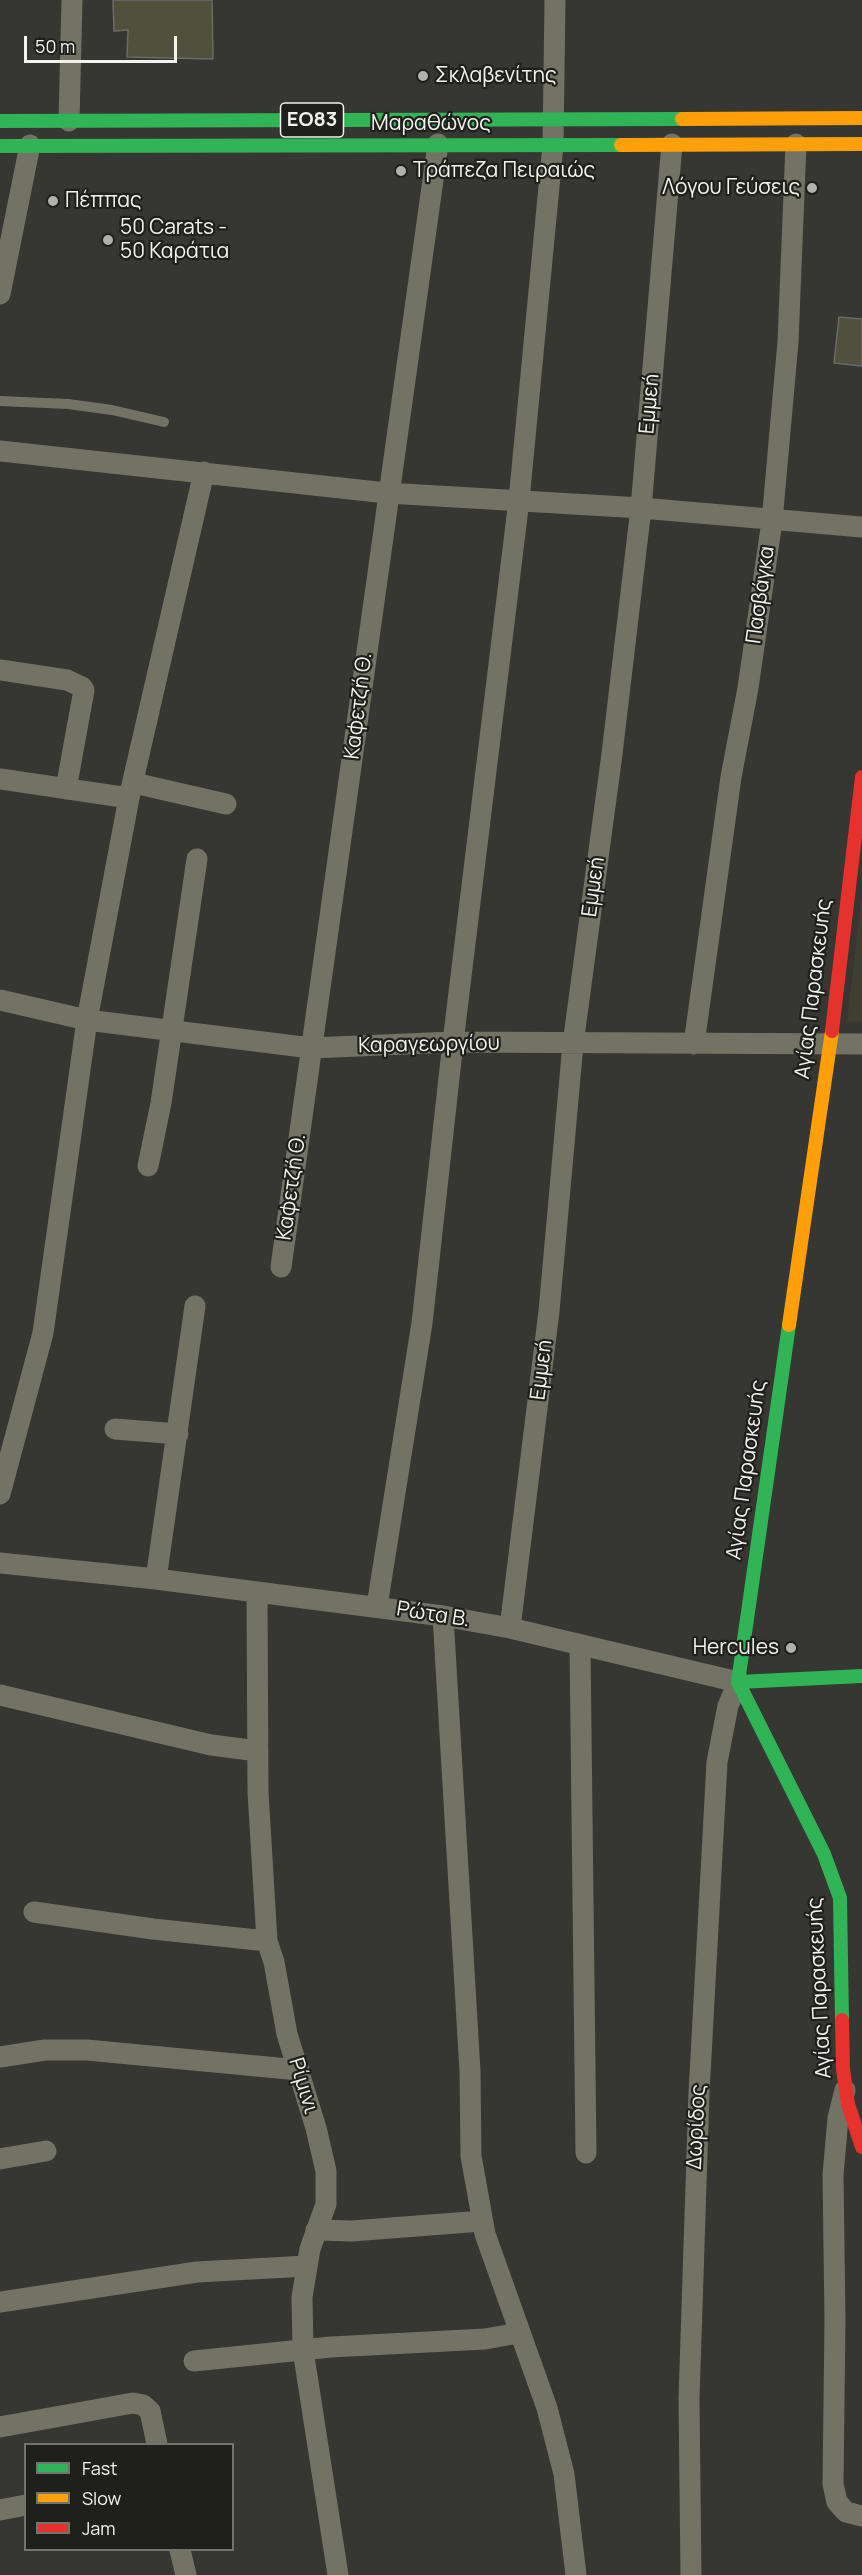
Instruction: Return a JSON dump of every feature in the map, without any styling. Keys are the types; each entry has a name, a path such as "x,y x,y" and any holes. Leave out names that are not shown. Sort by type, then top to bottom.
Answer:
{"main road":[{"name":"Μαραθώνος","path":"0,121 862,118"},
{"name":"Μαραθώνος","path":"0,146 862,144"},
{"name":"Αγίας Παρασκευής","path":"862,777 858,834 830,1044 738,1682 824,1854 840,1898 843,2069 848,2104 862,2147"},
{"name":"Ρώτα Β.","path":"738,1682 862,1676"}],"street":[{"path":"69,121 72,0"},
{"path":"377,1606 422,1323 453,1042 519,500 554,145 555,0"},
{"name":"Καφετζή Θ.","path":"280,1267 387,493 438,144"},
{"name":"Εμμεή","path":"510,1628 549,1311 573,1044 612,754 641,508 672,144"},
{"name":"Πασβάγκα","path":"694,1044 731,777 748,688 772,521 788,342 796,144"},
{"path":"0,294 30,146"},
{"path":"0,451 387,493 641,508 862,527"},
{"path":"0,1494 43,1333 87,1020 131,790 204,472"},
{"path":"0,669 68,680 80,684 84,690 66,789"},
{"path":"0,779 66,789 131,790 226,804"},
{"path":"148,1166 161,1103 197,859"},
{"name":"Καραγεωργίου","path":"0,1000 87,1020 311,1048 453,1042 862,1044"},
{"path":"156,1579 195,1306"},
{"path":"115,1429 178,1434"},
{"name":"Ρώτα Β.","path":"0,1563 156,1579 443,1616 510,1628 738,1682"},
{"name":"Ρίμινι","path":"257,1593 258,1751 267,1941 274,1962 287,2034 326,2171 326,2204 316,2230 302,2297 303,2350 334,2574"},
{"path":"443,1616 470,2071 471,2156 482,2221 519,2333 547,2408 564,2474 576,2575"},
{"path":"580,1645 586,2153"},
{"name":"Δωρίδος","path":"691,2575 689,2388 699,2093 717,1762 728,1706 738,1682"},
{"path":"0,1695 212,1745 258,1751"},
{"path":"34,1912 210,1936 267,1941"},
{"path":"0,2057 45,2050 87,2050 299,2070"},
{"path":"846,2085 838,2118 833,2175 835,2319 833,2484 837,2502 846,2512 862,2516"},
{"path":"0,2159 46,2151"},
{"path":"316,2230 352,2231 482,2221"},
{"path":"0,2302 197,2272 307,2266"},
{"path":"194,2361 303,2350 485,2339 519,2333"},
{"path":"0,2427 133,2403 143,2405 150,2411 157,2443"},
{"path":"0,2510 24,2505"},
{"path":"180,2551 186,2575"}],"lane":[{"path":"0,401 68,404 112,410 164,422"}],"shaded area":[{"path":"862,894 862,1022 847,1022"}],"building":[{"path":"113,0 212,0 213,59 127,57 128,30 114,31"},
{"path":"839,317 862,319 862,366 834,363"}],"traffic: fast":[{"path":"0,121 682,119"},
{"path":"0,146 621,145"},
{"path":"789,1325 738,1682 824,1854 840,1898 842,2020"},
{"path":"738,1682 862,1676"}],"traffic: slow":[{"path":"682,119 862,118"},
{"path":"621,145 862,144"},
{"path":"789,1325 832,1031"}],"traffic: jam":[{"path":"832,1031 862,777"},
{"path":"842,2020 843,2069 848,2104 862,2147"}],"place":[{"name":"Σκλαβενίτης","path":"423,76"},
{"name":"Τράπεζα Πειραιώς","path":"401,171"},
{"name":"Λόγου Γεύσεις","path":"812,188"},
{"name":"Πέππας","path":"53,201"},
{"name":"50 Carats - 50 Καράτια","path":"108,240"},
{"name":"Hercules","path":"791,1648"}]}
